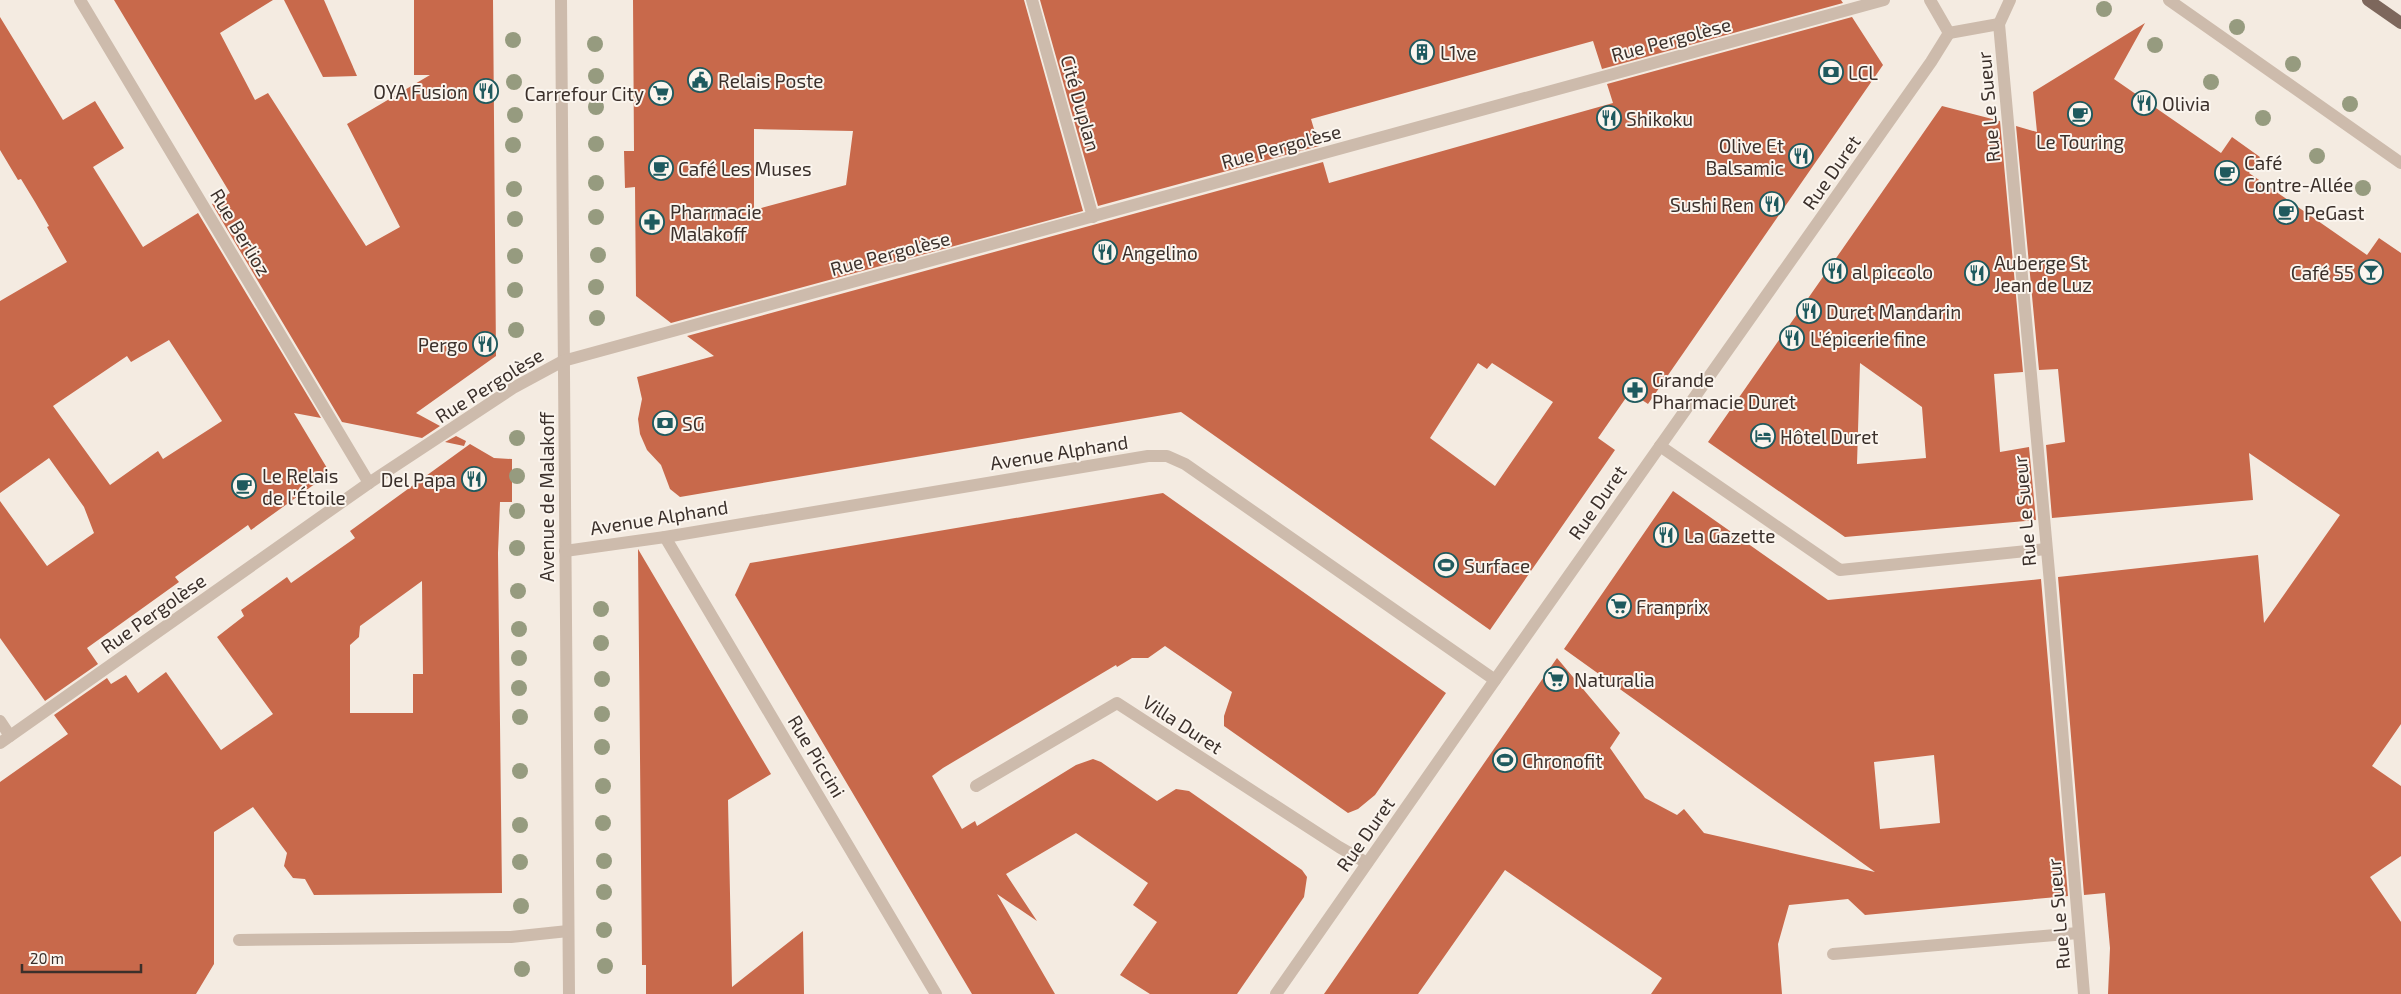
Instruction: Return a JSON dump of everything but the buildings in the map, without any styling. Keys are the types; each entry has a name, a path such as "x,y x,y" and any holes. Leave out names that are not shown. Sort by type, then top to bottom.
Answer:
{"main road":[{"path":"2368,0 2401,23"}],"street":[{"name":"Rue Berlioz","path":"80,0 369,483"},
{"name":"Avenue de Malakoff","path":"561,0 569,994"},
{"name":"Cité Duplan","path":"1032,0 1093,217"},
{"name":"Rue Pergolèse","path":"5,739 369,483 513,388 563,361 1884,0"},
{"path":"1930,0 1949,33 1999,24 2010,0"},
{"path":"2169,0 2401,163"},
{"name":"Rue Le Sueur","path":"1999,24 2084,994"},
{"name":"Rue Duret","path":"1276,994 1931,62 1949,33"},
{"path":"1660,446 1840,570 2046,549"},
{"name":"Avenue Alphand","path":"565,551 665,537 1148,456 1167,456 1185,464 1495,680"},
{"name":"Rue Piccini","path":"665,537 936,994"},
{"name":"Villa Duret","path":"976,786 1117,703 1339,847 1367,863"},
{"path":"0,721 5,739"},
{"path":"239,940 511,937 568,931"},
{"path":"1832,954 2078,933"}],"place":[{"name":"L1ve","path":"1422,52"},
{"name":"LCL","path":"1831,72"},
{"name":"Relais Poste","path":"700,80"},
{"name":"OYA Fusion","path":"486,91"},
{"name":"Carrefour City","path":"661,93"},
{"name":"Olivia","path":"2144,103"},
{"name":"Le Touring","path":"2080,114"},
{"name":"Shikoku","path":"1609,118"},
{"name":"Olive Et Balsamic","path":"1801,156"},
{"name":"Café Les Muses","path":"661,168"},
{"name":"Café Contre-Allée","path":"2227,173"},
{"name":"Sushi Ren","path":"1772,204"},
{"name":"PeGast","path":"2286,212"},
{"name":"Pharmacie Malakoff","path":"652,222"},
{"name":"Angelino","path":"1105,252"},
{"name":"al piccolo","path":"1835,271"},
{"name":"Café 55","path":"2371,272"},
{"name":"Auberge St Jean de Luz","path":"1977,273"},
{"name":"Duret Mandarin","path":"1809,311"},
{"name":"L'épicerie fine","path":"1792,338"},
{"name":"Pergo","path":"485,344"},
{"name":"Grande Pharmacie Duret","path":"1635,390"},
{"name":"SG","path":"665,423"},
{"name":"Hôtel Duret","path":"1763,436"},
{"name":"Del Papa","path":"474,479"},
{"name":"Le Relais de l'Étoile","path":"244,486"},
{"name":"La Gazette","path":"1666,535"},
{"name":"Surface","path":"1446,565"},
{"name":"Franprix","path":"1619,606"},
{"name":"Naturalia","path":"1556,679"},
{"name":"Chronofit","path":"1505,760"}]}
